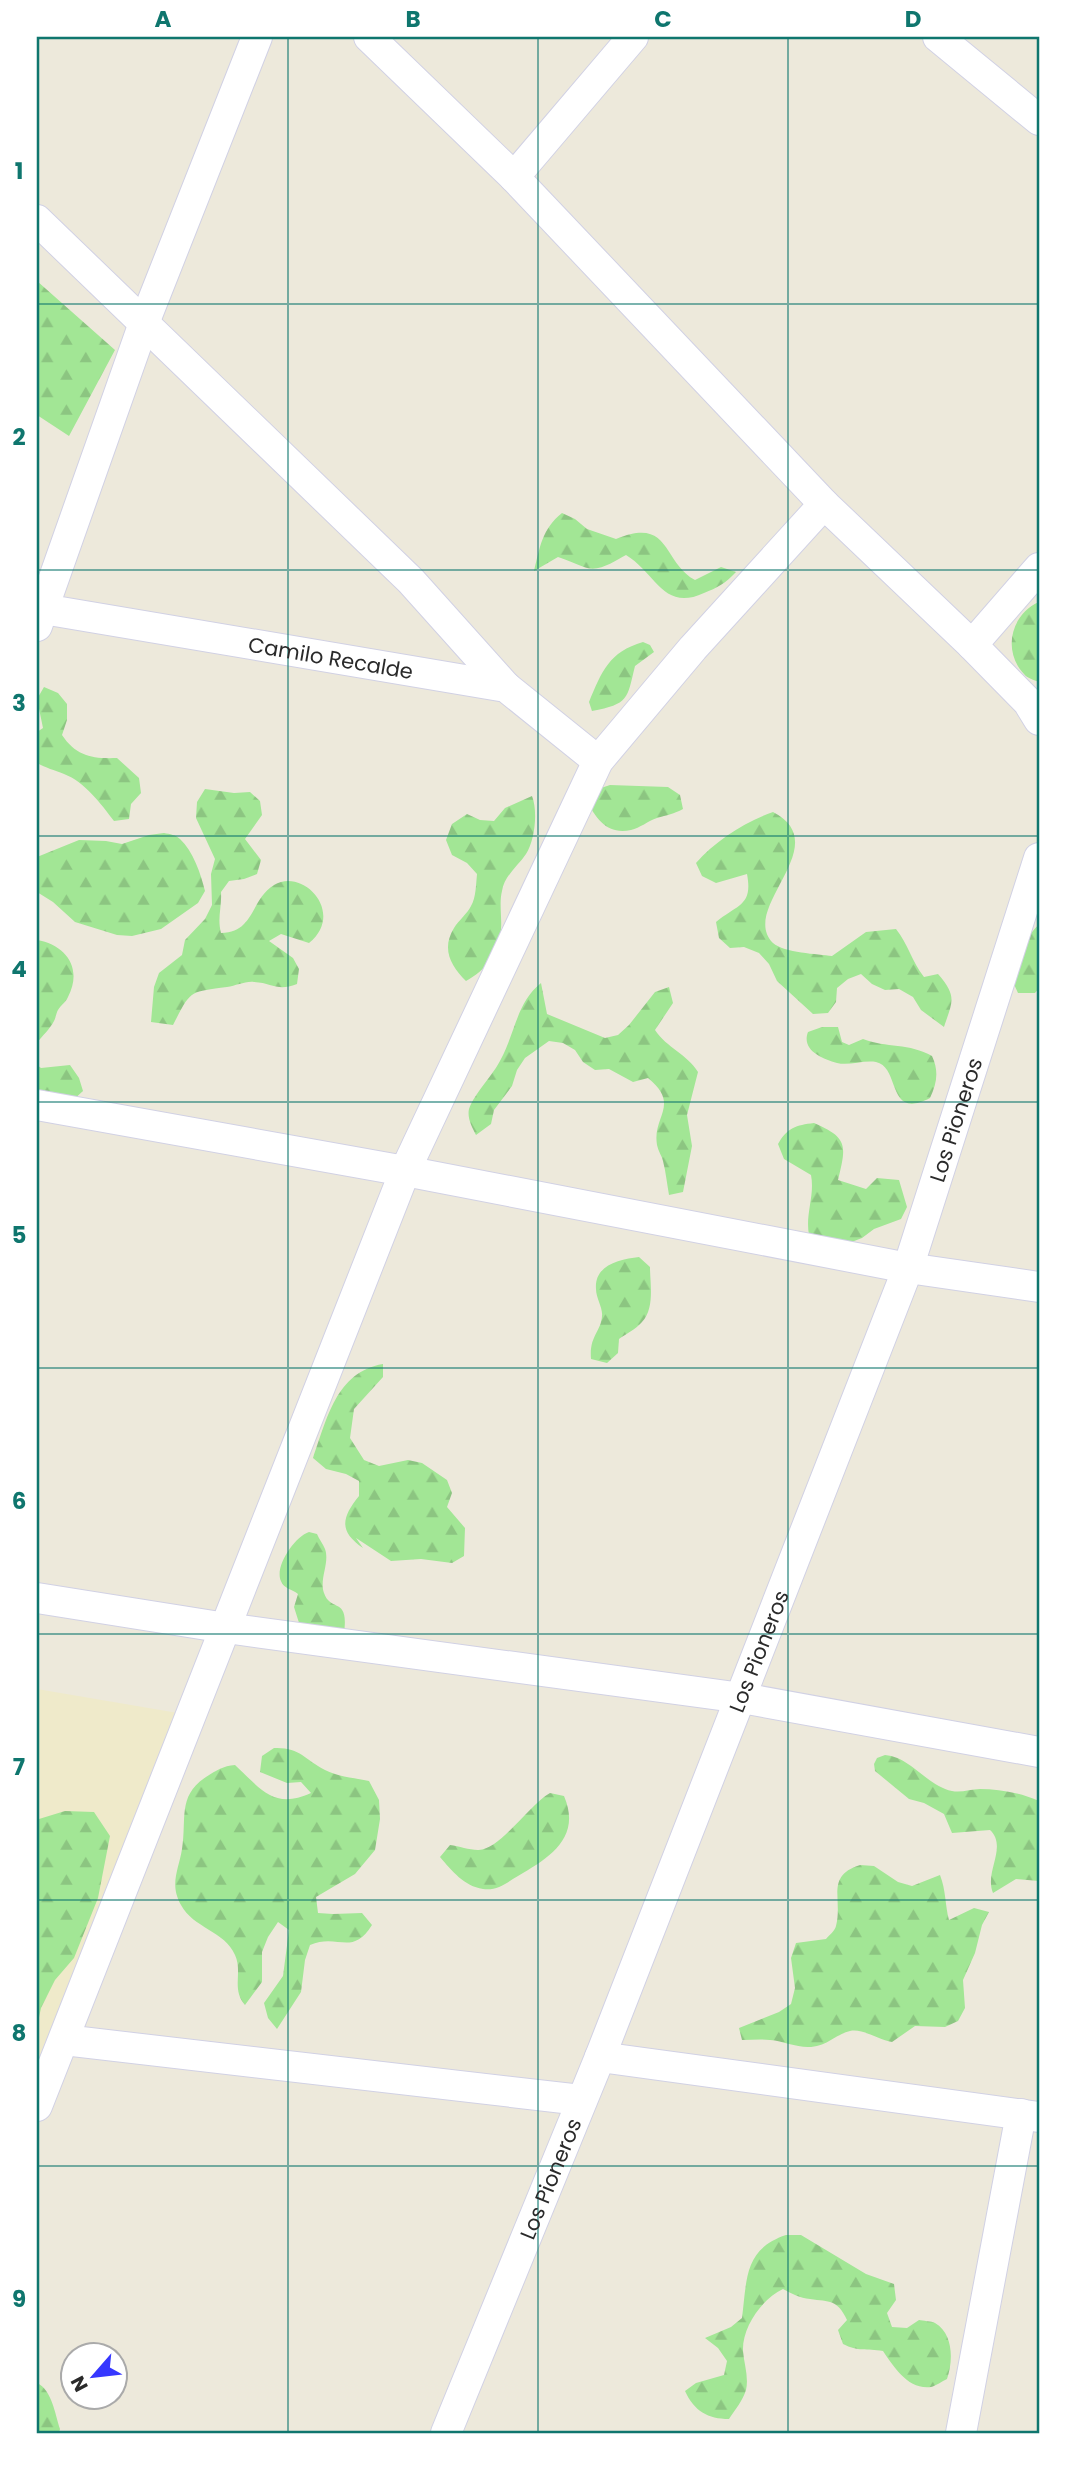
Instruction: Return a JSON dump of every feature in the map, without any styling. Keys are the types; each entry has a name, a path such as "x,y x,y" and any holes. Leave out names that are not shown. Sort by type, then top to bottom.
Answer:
{"street":[{"path":"39,615 144,323 257,37"},
{"path":"369,37 514,177 824,504 1028,702 1039,720"},
{"path":"514,177 633,37"},
{"path":"938,37 1039,120"},
{"path":"37,220 411,581 506,687"},
{"path":"37,2106 405,1171 598,761 694,648 824,504"},
{"path":"972,645 1039,568"},
{"name":"Camilo Recalde","path":"39,615 506,687 598,761"},
{"name":"Los Pioneros","path":"446,2433 600,2057 908,1268 1039,858"},
{"path":"37,1105 405,1171 908,1268 1039,1287"},
{"path":"37,1598 226,1628 742,1698 1039,1752"},
{"path":"64,2040 581,2100"},
{"path":"600,2057 1030,2115 961,2433"}],"shaded area":[{"path":"37,1689 178,1713 37,2074"}],"green space":[{"path":"37,281 115,350 69,436 37,415"},
{"path":"562,513 587,529 616,539 634,533 647,533 656,537 684,572 695,580 721,567 736,572 713,589 690,598 679,598 661,588 626,555 606,566 595,568 584,567 558,557 534,571 546,532"},
{"path":"1039,602 1039,682 1025,675 1017,665 1012,644 1016,624 1029,608"},
{"path":"643,642 650,645 654,652 635,666 628,693 613,706 592,711 589,702 608,664 622,651"},
{"path":"44,687 58,693 67,704 67,720 62,735 73,748 92,757 117,758 139,778 141,793 131,804 129,819 114,821 79,782 37,763 37,732 43,728 37,699"},
{"path":"610,785 668,787 680,795 683,809 634,829 615,830 599,820 587,802 595,790"},
{"path":"205,789 250,792 260,801 262,815 245,839 261,860 257,874 229,881 221,892 221,933 240,927 266,891 285,881 297,882 316,896 322,907 323,919 319,931 309,943 281,934 269,941 293,958 299,969 297,984 280,987 251,982 205,990 188,999 173,1025 151,1022 154,987 159,973 182,955 185,940 205,919 212,905 211,874 215,859 196,818 197,802"},
{"path":"532,796 535,809 533,833 526,854 503,886 498,945 485,966 466,981 449,957 448,943 454,928 473,903 477,874 467,863 452,855 446,840 452,824 467,814 480,820 494,821 505,808"},
{"path":"773,812 790,826 795,841 792,859 767,912 766,929 773,943 793,951 832,956 866,932 896,929 924,977 938,974 951,994 951,1005 944,1027 921,1010 913,997 899,989 885,990 872,984 861,974 848,979 837,988 836,1002 828,1013 813,1014 777,981 769,964 759,953 744,947 730,948 719,938 716,922 746,899 747,874 716,883 702,876 696,863 731,833"},
{"path":"164,833 173,835 185,844 199,870 205,891 198,903 161,929 132,936 117,935 75,922 37,892 37,857 79,840 122,844"},
{"path":"1039,924 1039,988 1035,993 1018,993 1012,980 1025,940"},
{"path":"37,940 64,953 69,959 74,977 67,999 37,1043"},
{"path":"541,983 547,1014 605,1038 618,1035 655,992 669,987 673,1003 655,1030 698,1072 687,1115 692,1146 683,1192 669,1195 663,1161 657,1145 658,1126 664,1103 658,1087 648,1078 633,1082 609,1069 595,1070 583,1062 575,1050 563,1043 549,1041 525,1058 517,1070 512,1086 494,1110 491,1124 476,1135 469,1119 469,1109 501,1059 527,999"},
{"path":"822,1027 838,1027 842,1042 849,1045 863,1039 915,1049 932,1056 936,1077 930,1098 907,1103 900,1098 884,1066 876,1062 842,1064 814,1053 807,1044 808,1032"},
{"path":"37,1065 41,1068 70,1065 79,1078 83,1091 72,1101 37,1092"},
{"path":"814,1123 834,1133 842,1144 843,1159 838,1180 866,1189 877,1178 899,1180 907,1207 901,1219 874,1229 849,1243 809,1235 811,1175 784,1159 778,1144 793,1128"},
{"path":"639,1257 650,1267 649,1310 637,1327 619,1339 618,1353 607,1363 591,1359 593,1340 602,1316 596,1289 599,1274 624,1259"},
{"path":"383,1364 383,1377 354,1409 350,1438 364,1460 379,1466 408,1460 422,1463 447,1480 452,1493 447,1507 465,1528 464,1556 452,1563 421,1559 391,1561 356,1538 363,1548 355,1542 349,1536 345,1524 349,1511 359,1496 359,1481 346,1474 326,1469 313,1458 329,1413 344,1387 367,1369"},
{"path":"309,1532 317,1534 325,1549 324,1593 327,1599 342,1609 344,1633 300,1626 294,1607 298,1594 282,1584 280,1568 283,1560 298,1539"},
{"path":"274,1748 290,1749 325,1770 369,1781 379,1800 380,1819 375,1850 355,1874 316,1897 318,1913 362,1913 372,1925 358,1940 310,1945 301,1992 277,2029 268,2018 264,2003 283,1976 289,1930 278,1922 268,1937 262,1952 262,1982 245,2005 239,1993 235,1955 224,1940 186,1913 177,1897 175,1883 187,1800 197,1784 206,1777 227,1766 235,1765 261,1789 278,1798 298,1798 311,1793 301,1782 287,1783 260,1772 262,1756"},
{"path":"885,1755 903,1761 935,1784 952,1791 995,1790 1039,1801 1039,1881 1016,1879 993,1893 991,1877 997,1844 990,1830 952,1833 944,1814 924,1803 909,1799 875,1771 877,1758"},
{"path":"550,1793 564,1796 569,1824 566,1835 551,1854 505,1884 493,1889 470,1885 440,1857 450,1845 478,1850 495,1843"},
{"path":"65,1811 94,1812 110,1836 98,1898 74,1958 55,1980 41,2008 37,2027 37,1824 39,1819"},
{"path":"860,1865 874,1866 898,1882 912,1886 940,1875 949,1920 974,1908 989,1912 963,1980 965,2008 958,2021 945,2027 915,2026 892,2042 855,2031 844,2033 825,2043 803,2047 770,2040 742,2040 739,2028 779,2012 791,2004 795,1988 791,1958 796,1943 826,1939 833,1931 838,1916 839,1882 842,1875"},
{"path":"786,2235 801,2235 866,2274 894,2284 896,2300 887,2313 892,2327 907,2328 919,2320 933,2322 941,2328 949,2341 950,2349 947,2379 931,2387 915,2385 902,2376 883,2351 858,2349 843,2344 838,2330 847,2320 836,2305 828,2301 799,2297 783,2289 761,2307 750,2323 743,2351 747,2375 746,2390 729,2419 708,2415 697,2409 685,2391 696,2383 724,2375 727,2361 718,2348 705,2338 731,2327 742,2318 747,2278 755,2257 762,2248"},
{"path":"37,2383 50,2397 59,2433 37,2433"}]}
